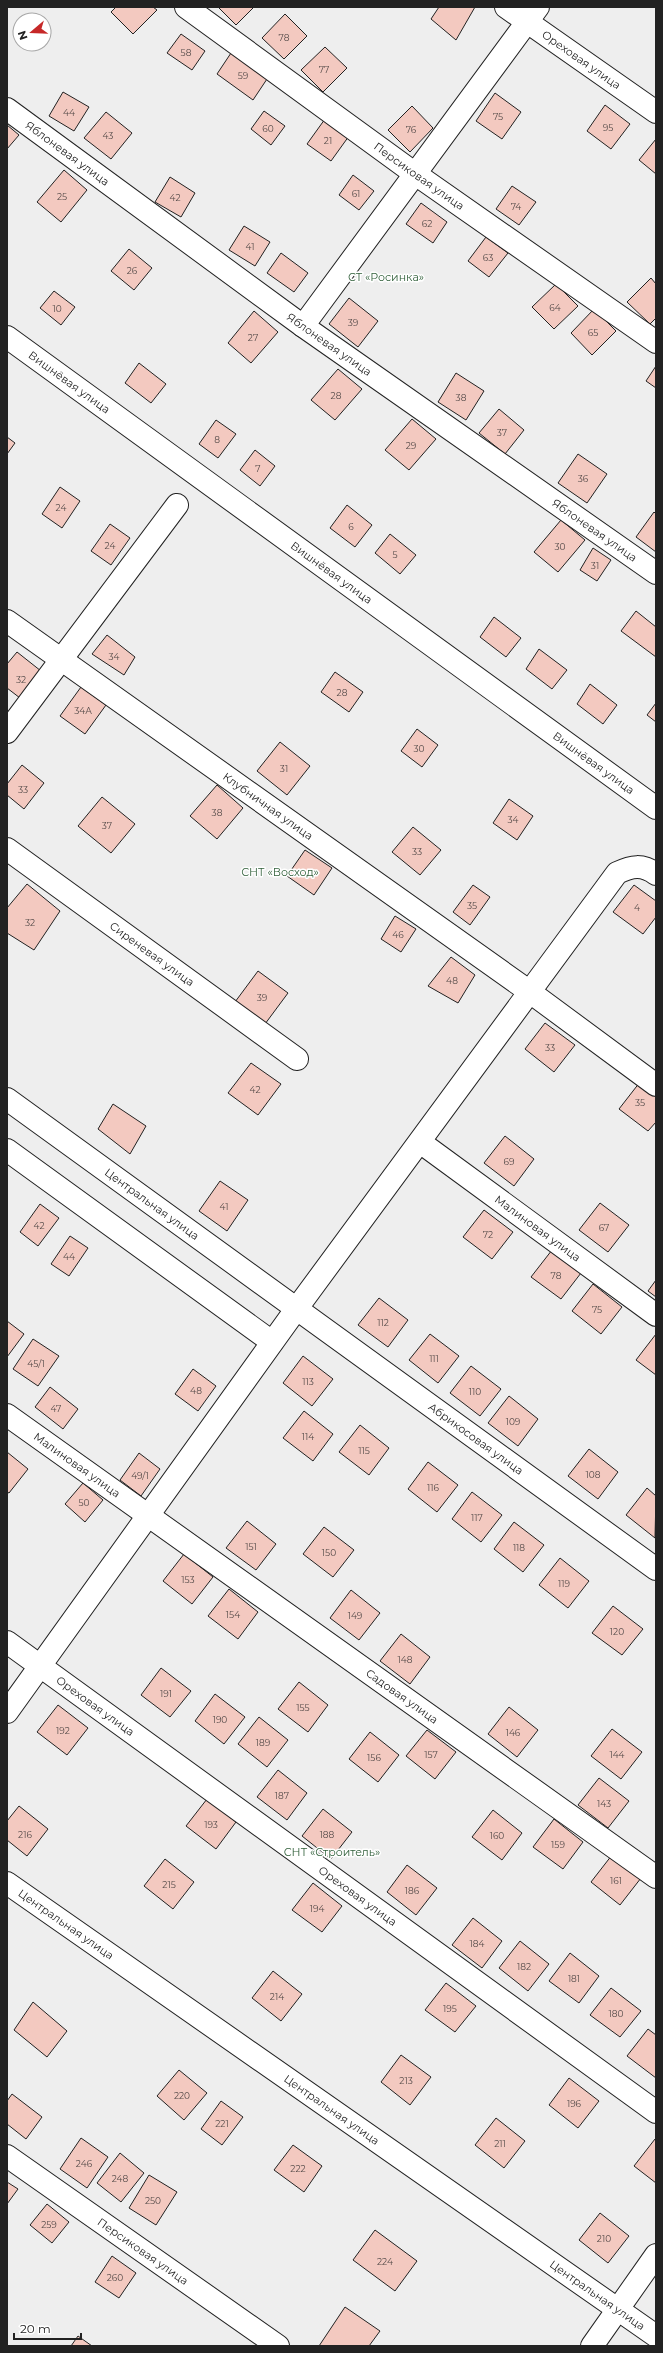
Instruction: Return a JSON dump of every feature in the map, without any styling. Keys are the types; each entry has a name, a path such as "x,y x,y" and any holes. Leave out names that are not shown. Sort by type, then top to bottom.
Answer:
{"street":[{"name":"Персиковая улица","path":"186,7 414,174 656,342"},
{"name":"Ореховая улица","path":"506,7 532,15 656,112"},
{"path":"303,326 532,15"},
{"name":"Яблоневая улица","path":"7,109 303,326 656,573"},
{"name":"Вишнёвая улица","path":"7,336 656,808"},
{"path":"7,732 176,505"},
{"name":"Клубничная улица","path":"7,621 530,992"},
{"name":"Сиреневая улица","path":"7,849 297,1059"},
{"path":"7,1712 272,1342 617,873 631,866 652,871"},
{"path":"530,992 656,1084"},
{"name":"Центральная улица","path":"7,1099 297,1308"},
{"name":"Малиновая улица","path":"420,1142 656,1315"},
{"path":"7,1150 272,1342"},
{"name":"Абрикосовая улица","path":"297,1308 656,1569"},
{"name":"Малиновая улица","path":"7,1415 147,1516"},
{"name":"Садовая улица","path":"147,1516 656,1877"},
{"name":"Ореховая улица","path":"7,1642 656,2112"},
{"name":"Центральная улица","path":"7,1883 618,2308 656,2336"},
{"name":"Персиковая улица","path":"7,2156 278,2346"},
{"path":"592,2346 656,2255"}],"green space":[{"path":"7,7 656,7 656,2346 7,2346"}],"building":[{"path":"116,7 153,7 157,10 133,34 111,12"},
{"path":"218,7 254,7 236,25"},
{"path":"439,7 475,7 456,40 431,19"},
{"path":"285,14 307,36 284,59 262,38"},
{"path":"181,34 205,51 192,70 167,53"},
{"path":"325,47 347,68 323,92 301,70"},
{"path":"233,50 269,76 253,100 217,74"},
{"path":"63,92 89,107 74,131 49,116"},
{"path":"495,93 521,112 502,139 476,121"},
{"path":"605,105 630,124 611,149 587,131"},
{"path":"412,106 433,128 410,152 388,130"},
{"path":"264,111 285,126 271,145 251,129"},
{"path":"106,112 132,133 111,159 84,138"},
{"path":"325,119 349,136 331,161 307,144"},
{"path":"7,125 19,135 7,149"},
{"path":"656,139 656,174 639,160"},
{"path":"64,170 87,190 61,222 37,202"},
{"path":"353,175 374,191 359,210 339,195"},
{"path":"170,177 195,193 181,217 155,202"},
{"path":"512,186 536,202 519,225 496,209"},
{"path":"421,203 447,222 433,243 406,224"},
{"path":"244,226 270,242 255,266 229,250"},
{"path":"486,237 508,253 489,277 468,261"},
{"path":"129,249 152,268 134,290 111,271"},
{"path":"281,253 308,273 294,292 267,273"},
{"path":"651,278 656,284 656,318 650,324 627,302"},
{"path":"556,284 578,306 554,329 532,307"},
{"path":"54,291 75,307 61,325 40,308"},
{"path":"349,298 378,321 358,347 329,324"},
{"path":"594,309 616,331 592,355 571,333"},
{"path":"254,311 278,332 251,363 228,343"},
{"path":"139,363 166,384 151,403 125,383"},
{"path":"656,366 656,388 646,381"},
{"path":"338,369 362,389 335,420 311,400"},
{"path":"456,373 484,391 466,420 438,402"},
{"path":"499,409 524,430 505,454 479,433"},
{"path":"412,419 436,439 409,470 385,450"},
{"path":"216,420 236,434 218,458 199,444"},
{"path":"7,437 15,443 7,454"},
{"path":"255,450 275,466 260,486 240,470"},
{"path":"578,454 607,474 587,503 558,483"},
{"path":"60,487 80,501 62,528 42,514"},
{"path":"347,505 372,525 355,547 330,528"},
{"path":"654,512 656,514 656,552 636,537"},
{"path":"561,520 585,540 558,572 534,552"},
{"path":"110,524 130,538 111,565 91,551"},
{"path":"390,534 416,555 400,574 375,553"},
{"path":"593,548 611,560 597,581 580,570"},
{"path":"636,611 656,627 656,657 621,631"},
{"path":"494,617 521,638 506,657 480,637"},
{"path":"107,635 135,657 124,675 92,654"},
{"path":"539,649 567,670 552,689 526,669"},
{"path":"17,652 41,671 20,698 7,688 7,664"},
{"path":"335,672 363,692 349,712 321,692"},
{"path":"590,684 617,705 603,724 577,704"},
{"path":"81,687 106,705 85,734 60,716"},
{"path":"656,703 656,722 647,715"},
{"path":"417,729 438,745 422,767 401,751"},
{"path":"280,742 310,766 287,795 257,771"},
{"path":"22,765 44,783 24,809 7,795 7,784"},
{"path":"217,785 243,808 217,839 190,816"},
{"path":"102,797 135,824 111,853 78,826"},
{"path":"509,799 533,816 517,840 493,823"},
{"path":"413,827 441,850 420,875 392,852"},
{"path":"305,850 332,868 314,895 287,876"},
{"path":"27,884 60,911 34,950 7,933 7,908"},
{"path":"473,885 490,897 470,925 453,912"},
{"path":"634,885 656,901 656,917 643,934 613,912"},
{"path":"395,916 416,929 401,952 381,939"},
{"path":"451,957 475,975 458,1003 428,986"},
{"path":"258,971 288,993 265,1024 235,1002"},
{"path":"545,1023 575,1045 554,1072 525,1049"},
{"path":"251,1063 281,1084 258,1115 228,1093"},
{"path":"640,1082 656,1094 656,1122 648,1131 619,1109"},
{"path":"113,1104 146,1126 130,1154 98,1129"},
{"path":"505,1136 534,1159 514,1186 484,1163"},
{"path":"220,1181 248,1200 227,1231 199,1211"},
{"path":"600,1203 629,1225 608,1252 579,1230"},
{"path":"40,1204 59,1218 38,1246 20,1232"},
{"path":"484,1210 513,1232 492,1259 463,1237"},
{"path":"70,1236 88,1248 69,1276 51,1264"},
{"path":"552,1250 581,1273 561,1299 531,1277"},
{"path":"656,1280 656,1297 648,1291"},
{"path":"593,1284 622,1307 601,1334 572,1311"},
{"path":"379,1298 408,1320 388,1347 358,1325"},
{"path":"7,1321 24,1334 7,1357"},
{"path":"430,1334 459,1356 438,1383 409,1360"},
{"path":"656,1334 656,1375 636,1360"},
{"path":"33,1339 59,1356 38,1386 13,1369"},
{"path":"303,1356 333,1379 312,1406 283,1383"},
{"path":"471,1366 501,1389 480,1416 450,1393"},
{"path":"193,1369 216,1386 198,1411 175,1394"},
{"path":"50,1387 78,1409 63,1429 35,1407"},
{"path":"509,1396 538,1419 518,1446 488,1423"},
{"path":"304,1411 333,1434 313,1461 283,1438"},
{"path":"360,1425 389,1448 369,1475 339,1452"},
{"path":"589,1449 618,1472 598,1499 568,1476"},
{"path":"7,1452 28,1469 9,1493 7,1492"},
{"path":"139,1453 160,1469 141,1496 120,1480"},
{"path":"428,1462 458,1485 437,1512 408,1489"},
{"path":"83,1483 103,1500 85,1522 65,1504"},
{"path":"647,1488 656,1496 655,1538 626,1515"},
{"path":"472,1492 502,1515 481,1542 452,1519"},
{"path":"247,1521 276,1544 256,1570 226,1548"},
{"path":"514,1522 544,1545 523,1572 494,1549"},
{"path":"324,1527 354,1550 333,1577 303,1554"},
{"path":"184,1554 213,1577 192,1604 163,1581"},
{"path":"560,1558 589,1581 568,1608 539,1585"},
{"path":"229,1589 258,1612 238,1639 208,1616"},
{"path":"351,1590 380,1613 359,1640 330,1618"},
{"path":"613,1606 643,1629 622,1655 592,1633"},
{"path":"401,1634 430,1657 410,1684 380,1661"},
{"path":"161,1668 191,1691 170,1717 141,1695"},
{"path":"299,1682 328,1705 308,1732 278,1709"},
{"path":"215,1694 245,1717 224,1744 195,1721"},
{"path":"58,1705 88,1728 67,1755 37,1732"},
{"path":"509,1707 538,1730 517,1757 488,1734"},
{"path":"259,1717 288,1740 267,1767 238,1744"},
{"path":"612,1729 642,1752 621,1779 591,1756"},
{"path":"427,1730 456,1752 435,1779 406,1756"},
{"path":"370,1732 399,1755 378,1782 349,1759"},
{"path":"278,1770 307,1793 287,1820 257,1797"},
{"path":"599,1778 629,1801 608,1828 578,1805"},
{"path":"207,1799 236,1822 216,1849 186,1826"},
{"path":"19,1806 48,1829 27,1856 7,1840 7,1821"},
{"path":"323,1809 352,1832 331,1859 302,1836"},
{"path":"493,1810 522,1833 502,1860 472,1837"},
{"path":"554,1819 583,1842 563,1869 533,1847"},
{"path":"612,1855 641,1878 620,1905 591,1882"},
{"path":"165,1859 194,1882 173,1909 144,1886"},
{"path":"407,1865 437,1888 416,1915 387,1892"},
{"path":"313,1883 342,1906 322,1932 292,1910"},
{"path":"473,1918 502,1941 482,1968 452,1945"},
{"path":"520,1941 549,1964 528,1991 499,1968"},
{"path":"570,1953 599,1976 579,2003 549,1981"},
{"path":"273,1971 302,1994 281,2021 252,1998"},
{"path":"446,1983 476,2006 455,2032 425,2010"},
{"path":"611,1988 641,2011 620,2037 590,2015"},
{"path":"33,2002 67,2031 47,2057 14,2030"},
{"path":"648,2029 656,2035 656,2078 627,2056"},
{"path":"401,2055 431,2077 410,2105 381,2082"},
{"path":"179,2070 207,2093 184,2120 157,2096"},
{"path":"569,2078 599,2101 578,2128 549,2105"},
{"path":"12,2094 42,2117 26,2139 7,2124 7,2101"},
{"path":"221,2101 243,2117 222,2145 201,2129"},
{"path":"496,2118 525,2141 504,2168 475,2145"},
{"path":"81,2138 108,2157 87,2188 60,2169"},
{"path":"655,2139 656,2140 656,2183 634,2166"},
{"path":"293,2145 322,2166 304,2192 274,2170"},
{"path":"120,2153 144,2173 121,2202 97,2183"},
{"path":"149,2175 177,2192 156,2225 129,2208"},
{"path":"7,2182 18,2189 7,2204"},
{"path":"47,2204 69,2222 52,2243 30,2225"},
{"path":"600,2213 629,2236 608,2263 579,2240"},
{"path":"375,2230 417,2261 395,2291 353,2260"},
{"path":"112,2256 136,2273 119,2298 95,2282"},
{"path":"345,2307 380,2331 369,2346 319,2346"},
{"path":"78,2336 92,2346 71,2346"}],"park label":[{"name":"СТ «Росинка»","path":"386,277"},
{"name":"СНТ «Восход»","path":"280,872"},
{"name":"СНТ «Строитель»","path":"332,1852"}]}
